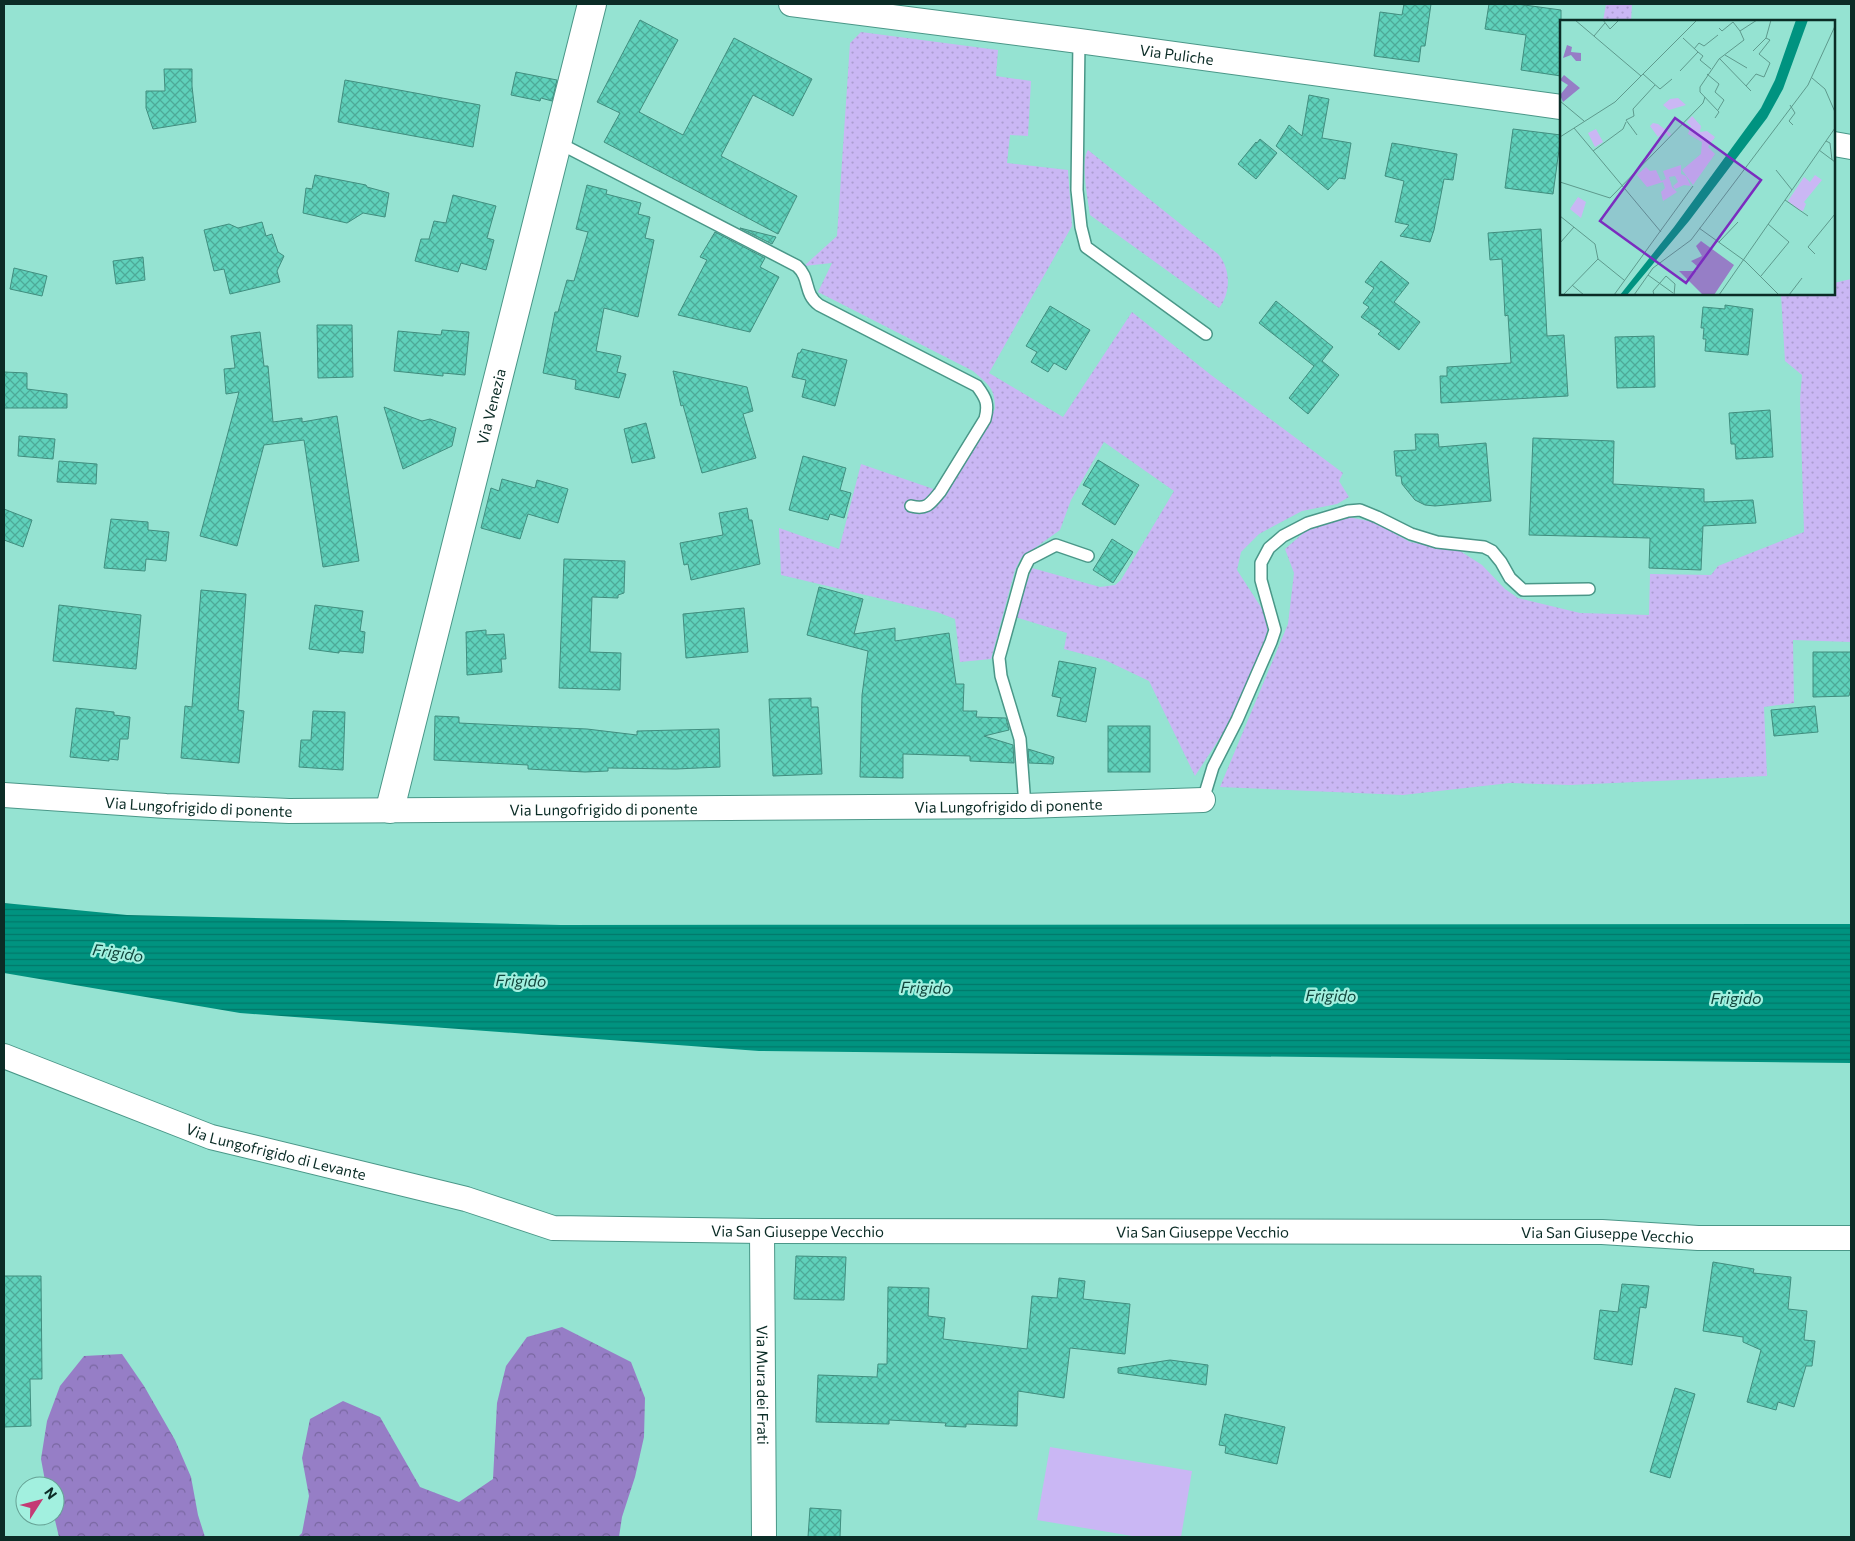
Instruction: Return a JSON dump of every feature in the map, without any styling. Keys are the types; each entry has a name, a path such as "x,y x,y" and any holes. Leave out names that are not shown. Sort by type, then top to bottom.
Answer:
{"street":[{"name":"Via Venezia","path":"390,809 592,4"},
{"name":"Via Puliche","path":"791,4 1080,41 1560,107"},
{"path":"1835,144 1851,147"},
{"name":"Via Lungofrigido di ponente","path":"4,795 166,806 289,811 1025,806 1203,800"},
{"name":"Via Lungofrigido di Levante","path":"4,1056 211,1137 466,1199 553,1228"},
{"name":"Via San Giuseppe Vecchio","path":"553,1228 762,1231 1593,1232 1698,1238 1851,1238"},
{"name":"Via Mura dei Frati","path":"762,1231 764,1537"}],"lane":[{"path":"1080,41 1077,190 1081,227 1086,246 1206,334"},
{"path":"557,142 797,266 807,279 807,289 811,299 819,305 977,386 986,397 988,407 986,419 933,501 920,509 910,506"},
{"path":"1203,800 1213,768 1275,630 1261,580 1261,563 1269,548 1283,536 1308,523 1348,511 1360,510 1411,534 1437,542 1484,546 1492,551 1510,578 1523,590 1589,589"},
{"path":"1025,806 1020,739 1001,676 998,658 1023,571 1029,559 1056,544 1088,556"}],"shaded area":[{"path":"1606,4 1632,4 1631,20 1603,20"},
{"path":"861,32 998,50 996,76 1031,81 1028,136 1010,135 1007,163 1068,170 1072,226 989,373 1063,417 1132,312 1211,375 1343,473 1339,481 1349,497 1337,504 1302,511 1259,534 1241,552 1237,570 1268,618 1267,632 1257,660 1225,730 1195,776 1149,681 1105,660 1064,649 1067,633 1015,617 1032,568 1100,587 1115,585 1121,580 1174,491 1104,442 1071,500 1060,530 1021,558 1015,570 991,659 960,662 955,619 937,612 781,575 779,528 839,549 861,464 945,493 995,409 994,396 990,387 973,371 818,292 832,263 804,266 837,236 850,43"},
{"path":"1088,150 1218,254 1225,266 1228,281 1226,296 1219,308 1090,215 1085,171"},
{"path":"1851,279 1851,642 1793,640 1794,703 1764,707 1767,776 1570,785 1510,783 1403,795 1220,787 1288,624 1294,573 1285,549 1308,529 1348,517 1374,522 1410,542 1460,551 1482,565 1505,589 1518,598 1580,613 1649,615 1650,574 1711,575 1718,566 1804,532 1800,399 1802,375 1785,361 1781,295 1835,295 1835,283"},
{"path":"1050,1447 1192,1471 1181,1537 1138,1537 1037,1520"}],"green space":[{"path":"562,1327 631,1362 645,1398 644,1437 635,1477 622,1517 619,1537 298,1537 302,1533 309,1496 302,1458 310,1419 343,1401 380,1417 420,1487 459,1502 493,1479 497,1403 506,1366 527,1337"},
{"path":"122,1354 144,1386 175,1440 191,1477 198,1515 205,1537 59,1537 56,1526 65,1526 65,1476 44,1476 41,1459 47,1421 60,1386 84,1356"}],"water":[{"name":"Frigido","path":"4,903 127,915 561,925 1851,924 1851,1063 759,1051 240,1013 4,973"}],"building":[{"path":"1404,4 1431,4 1425,46 1421,46 1419,62 1374,56 1380,12 1402,15"},
{"path":"1489,4 1517,4 1561,10 1560,76 1521,70 1526,35 1485,29"},
{"path":"640,20 678,40 639,112 683,135 734,38 812,79 793,116 753,95 721,156 797,196 778,234 604,142 620,113 597,102"},
{"path":"164,69 192,69 196,122 153,129 146,108 146,91 165,91"},
{"path":"516,72 557,80 552,101 541,98 540,101 511,95"},
{"path":"345,80 480,105 473,147 338,122"},
{"path":"1309,95 1329,99 1322,138 1351,143 1345,179 1339,178 1328,190 1276,146 1289,125 1302,136"},
{"path":"1513,129 1560,135 1553,194 1505,188"},
{"path":"1260,139 1277,153 1256,179 1238,164"},
{"path":"1392,143 1457,154 1453,180 1444,179 1430,242 1400,236 1409,225 1395,222 1404,181 1385,176"},
{"path":"315,175 366,185 367,187 389,193 385,217 363,213 347,223 303,213 306,188 312,189"},
{"path":"587,185 607,190 606,194 641,203 638,214 650,217 645,238 654,240 638,317 604,308 596,351 621,356 617,372 626,374 619,398 575,389 576,380 543,373 555,312 558,312 567,280 574,281 588,232 576,229"},
{"path":"453,195 496,206 487,238 494,240 486,270 461,263 458,272 415,261 421,239 429,239 434,221 446,223"},
{"path":"262,222 266,236 272,234 278,252 284,256 277,271 280,282 230,294 224,269 214,271 204,230 229,224 238,228"},
{"path":"740,228 776,237 772,244"},
{"path":"1541,229 1547,336 1564,335 1568,396 1441,403 1440,376 1447,376 1447,367 1511,363 1508,315 1505,316 1502,259 1490,260 1488,233"},
{"path":"715,232 765,258 760,267 779,277 750,332 678,315 707,260 700,257"},
{"path":"143,257 145,280 116,284 113,261"},
{"path":"1381,261 1409,283 1394,302 1420,322 1399,350 1378,334 1381,331 1361,317 1369,307 1363,303 1374,288 1365,282"},
{"path":"14,268 47,276 42,296 10,289"},
{"path":"1276,301 1333,347 1322,361 1339,375 1308,414 1289,398 1314,366 1259,323"},
{"path":"1725,305 1753,309 1748,355 1705,351 1706,339 1703,339 1704,328 1701,328 1703,307 1725,309"},
{"path":"1050,306 1090,330 1066,370 1054,363 1048,372 1031,362 1037,352 1026,346"},
{"path":"317,325 352,325 353,377 318,378"},
{"path":"442,330 469,332 465,375 443,373 443,376 394,371 398,331 441,335"},
{"path":"260,332 264,366 268,366 273,422 302,418 302,422 337,416 359,561 323,567 304,440 264,445 237,546 200,536 239,392 226,394 224,369 235,368 231,336"},
{"path":"1654,336 1655,387 1617,388 1615,337"},
{"path":"802,349 847,360 835,406 802,397 806,380 792,377 798,353"},
{"path":"673,371 747,387 753,411 743,414 756,458 702,473 683,405 681,406"},
{"path":"4,372 27,373 27,389 67,394 67,408 4,408"},
{"path":"384,407 422,421 430,419 456,428 452,446 403,469"},
{"path":"1770,410 1773,457 1736,459 1735,444 1731,444 1729,413"},
{"path":"646,423 655,458 632,463 624,429"},
{"path":"1415,434 1438,434 1439,447 1486,443 1491,501 1435,506 1425,505 1415,500 1402,484 1401,476 1396,476 1394,451 1416,450"},
{"path":"19,436 55,439 53,459 18,456"},
{"path":"1533,438 1614,441 1613,484 1704,489 1704,502 1753,500 1756,523 1703,526 1701,570 1649,568 1650,538 1529,535"},
{"path":"803,456 846,468 840,490 851,493 844,518 830,514 828,520 789,510"},
{"path":"1098,460 1139,485 1115,525 1082,504 1091,489 1083,485"},
{"path":"59,461 97,464 96,484 57,482"},
{"path":"502,479 535,488 537,480 568,489 558,523 528,514 520,539 481,528 491,488 499,491"},
{"path":"747,508 749,520 752,520 760,564 691,580 688,564 684,565 680,543 723,535 719,513"},
{"path":"4,509 32,520 23,547 4,540"},
{"path":"111,519 148,522 148,530 169,532 166,561 146,559 145,571 104,568"},
{"path":"1112,539 1133,552 1113,583 1093,570"},
{"path":"564,559 625,561 624,593 618,595 618,598 592,597 590,652 621,653 620,690 559,688"},
{"path":"819,587 863,599 854,634 895,628 895,641 949,633 956,684 964,684 963,711 977,711 976,717 1006,718 1009,730 984,736 1013,745 1014,763 970,761 970,756 903,754 903,778 860,777 862,695 868,651 807,635"},
{"path":"201,590 246,594 238,710 244,711 239,763 181,758 185,706 192,707"},
{"path":"59,605 141,615 136,669 53,661"},
{"path":"315,605 363,611 360,631 365,632 363,653 339,651 339,653 309,649"},
{"path":"744,608 748,652 686,658 683,614"},
{"path":"486,630 486,635 504,634 506,659 501,659 502,672 467,675 466,632"},
{"path":"1813,652 1851,652 1851,692 1849,696 1813,697"},
{"path":"1059,661 1096,668 1086,722 1057,716 1061,698 1052,696"},
{"path":"811,698 811,707 818,707 822,774 773,776 769,699"},
{"path":"1815,706 1818,732 1774,736 1771,710"},
{"path":"76,708 114,712 114,715 130,717 128,739 120,739 118,760 109,759 109,761 70,757"},
{"path":"313,711 345,712 343,770 299,767 301,740 311,740"},
{"path":"435,716 459,717 459,723 587,729 637,735 637,731 719,729 720,767 676,769 608,768 608,771 585,772 528,769 528,765 434,760"},
{"path":"1108,726 1150,726 1150,772 1108,772"},
{"path":"1028,749 1054,757 1053,764 1029,763"},
{"path":"796,1256 846,1257 844,1300 794,1299"},
{"path":"1713,1262 1754,1269 1753,1273 1791,1277 1788,1309 1807,1311 1804,1340 1815,1341 1812,1366 1806,1366 1794,1407 1778,1402 1776,1410 1747,1402 1761,1350 1743,1342 1743,1337 1703,1331"},
{"path":"4,1276 41,1276 42,1379 30,1379 31,1426 4,1427"},
{"path":"1059,1278 1085,1281 1083,1299 1130,1304 1125,1354 1070,1348 1064,1398 1018,1391 1017,1426 966,1424 966,1427 945,1426 946,1423 889,1420 889,1424 816,1422 818,1375 877,1377 878,1364 887,1364 888,1287 929,1288 928,1316 945,1318 943,1339 1027,1349 1032,1296 1057,1298"},
{"path":"1622,1284 1649,1286 1646,1308 1640,1307 1632,1365 1594,1359 1600,1310 1618,1312"},
{"path":"1170,1360 1208,1365 1206,1385 1118,1373 1118,1368"},
{"path":"1675,1388 1695,1394 1670,1478 1650,1472"},
{"path":"1225,1414 1285,1427 1277,1464 1225,1453 1226,1446 1219,1445"},
{"path":"810,1508 841,1510 840,1537 808,1537"}]}
